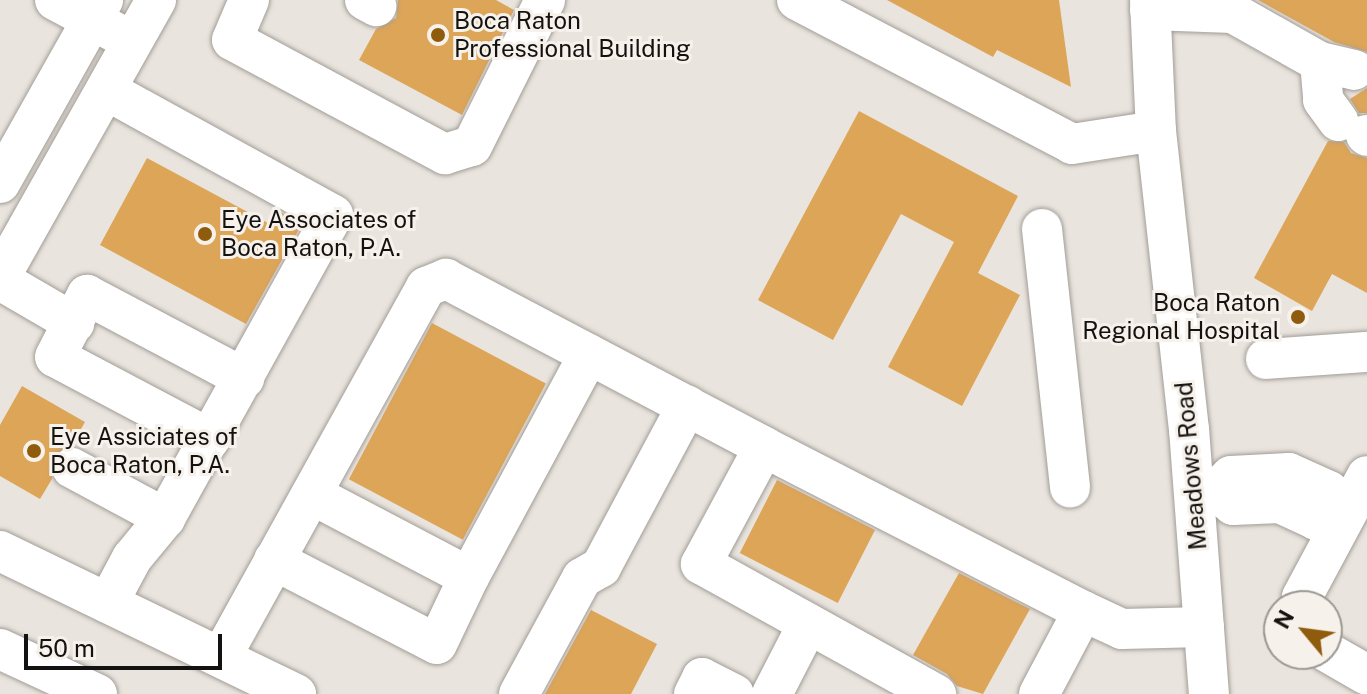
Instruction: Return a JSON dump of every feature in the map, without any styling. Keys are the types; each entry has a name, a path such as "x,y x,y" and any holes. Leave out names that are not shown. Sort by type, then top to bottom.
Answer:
{"street":[{"path":"55,0 98,10 134,42"},
{"path":"74,323 0,279 156,0"},
{"path":"249,0 232,40 445,154 472,146 545,0"},
{"path":"797,0 1072,144 1156,131"},
{"path":"1150,5 1232,7 1337,66 1323,100 1357,131"},
{"name":"Meadows Road","path":"1150,5 1156,131 1205,490 1204,627 1209,694"},
{"path":"0,183 98,10"},
{"path":"106,90 333,215 165,518 132,558 108,603"},
{"path":"1042,229 1070,487"},
{"path":"221,657 426,287 446,279 764,447 1122,629 1204,627"},
{"path":"210,439 55,357 87,295 244,378"},
{"path":"1266,359 1367,352"},
{"path":"274,560 437,644 469,577 589,354"},
{"path":"519,694 582,578 601,567 687,406"},
{"path":"764,447 701,564 936,694"},
{"path":"72,468 165,518"},
{"path":"1306,590 1349,518 1367,476"},
{"path":"1205,490 1233,505 1280,503 1316,520 1349,518"},
{"path":"311,494 469,577"},
{"path":"0,551 221,657 283,691"},
{"path":"1039,694 1083,611"},
{"path":"772,694 808,624"},
{"path":"0,649 56,685 97,694"},
{"path":"1343,661 1367,675"},
{"path":"694,694 702,678 734,694"}],"building":[{"name":"Boca Raton Professional Building","path":"398,0 496,0 514,10 462,115 359,60 376,29 396,18"},
{"path":"887,0 1059,0 1071,87 997,50 993,57"},
{"path":"1258,0 1367,0 1367,52 1334,42"},
{"path":"1367,88 1367,113 1359,113 1350,99"},
{"path":"859,111 1018,196 978,273 1020,295 962,406 888,367 954,242 901,214 833,340 758,300"},
{"name":"Boca Raton Regional Hospital","path":"1328,141 1344,142 1351,153 1367,158 1367,293 1332,274 1312,311 1254,278"},
{"name":"Eye Associates of Boca Raton, P.A.","path":"147,158 268,223 275,209 302,224 246,324 100,245"},
{"path":"432,323 546,384 463,540 349,479"},
{"name":"Eye Assiciates of Boca Raton, P.A.","path":"22,386 85,422 72,445 52,456 52,479 40,499 0,476 0,425"},
{"path":"777,480 875,530 838,603 740,553"},
{"path":"959,573 1030,609 983,694 957,686 947,674 913,655"},
{"path":"591,610 657,644 631,694 545,694"}],"place":[{"name":"Boca Raton Professional Building","path":"438,35"},
{"name":"Eye Associates of Boca Raton, P.A.","path":"205,234"},
{"name":"Boca Raton Regional Hospital","path":"1298,317"},
{"name":"Eye Assiciates of Boca Raton, P.A.","path":"34,451"}]}
